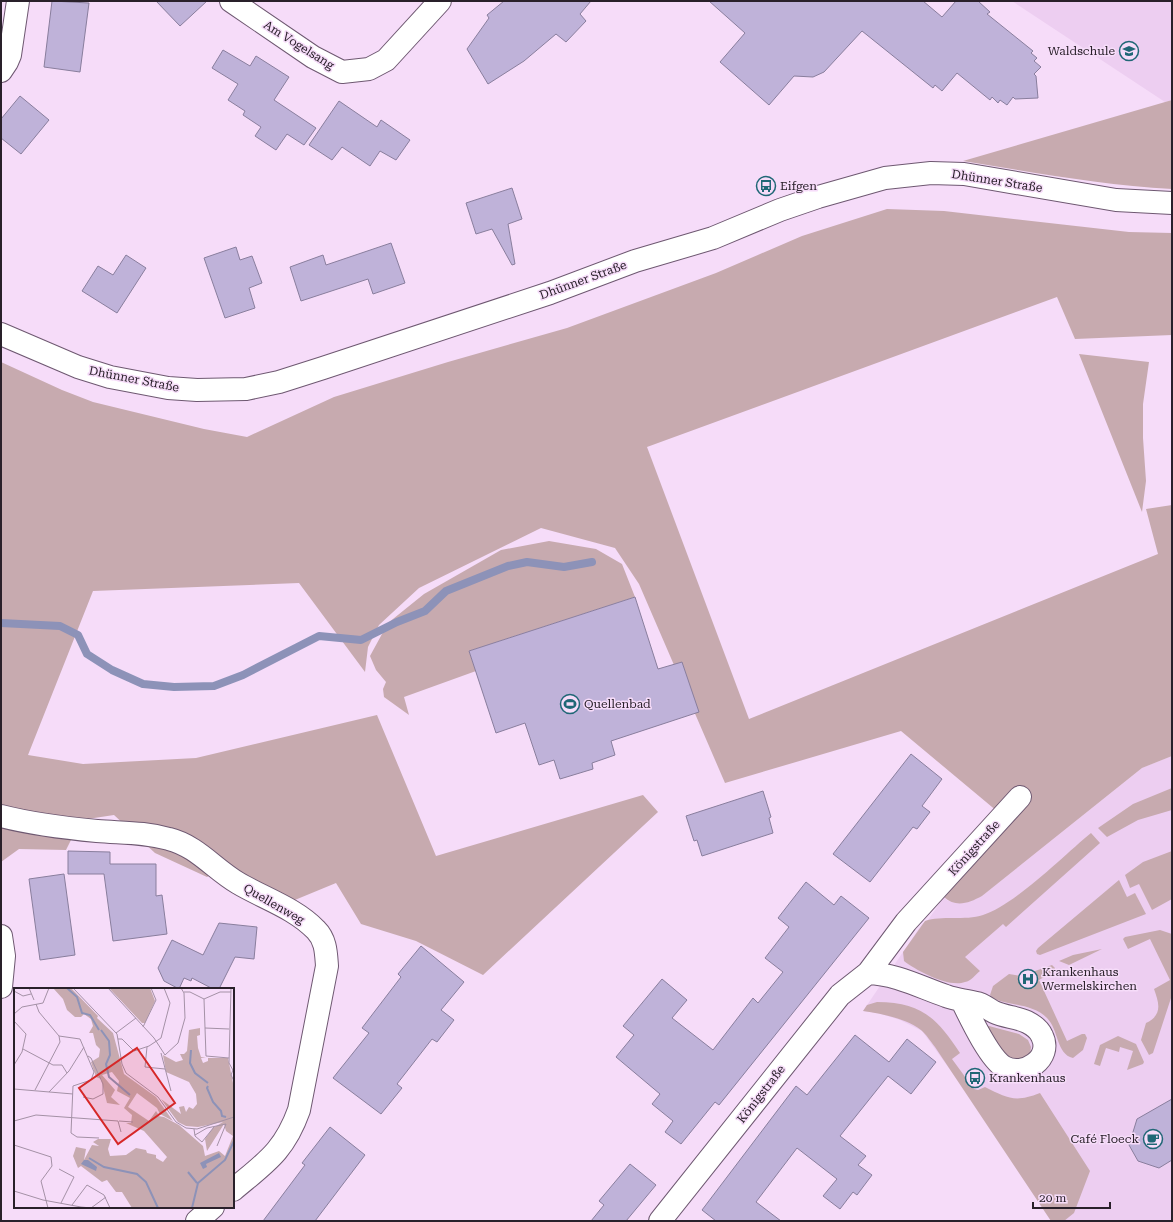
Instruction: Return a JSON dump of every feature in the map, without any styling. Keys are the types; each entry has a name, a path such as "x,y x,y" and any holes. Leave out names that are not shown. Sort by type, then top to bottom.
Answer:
{"street":[{"path":"1,71 10,55 18,1"},
{"name":"Am Vogelsang","path":"231,1 313,57 342,72 369,69 386,60 440,1"},
{"name":"Dhünner Straße","path":"1,334 78,367 110,377 168,388 197,390 246,389 279,382 323,368 550,293 635,261 713,238 780,210 818,197 885,178 931,172 964,174 1116,200 1172,203"},
{"name":"Königstraße","path":"660,1221 840,995 868,973 906,922 1020,797"},
{"name":"Quellenweg","path":"1,816 23,822 97,831 141,833 184,844 236,882 299,916 316,930 323,940 326,952 326,966 300,1110 292,1131 283,1145 271,1159 234,1189"},
{"path":"1,936 4,956 1,986"},
{"path":"868,973 891,976 962,1001"},
{"path":"197,1221 212,1208"}],"shaded area":[{"name":"Waldschule","path":"1012,1 1172,1 1172,100 1165,102"},
{"path":"1172,100 1172,189 1093,181 963,161"},
{"path":"887,209 944,211 1129,232 1172,233 1172,335 1075,339 1057,297 647,447 749,719 1158,554 1146,509 1172,505 1172,756 1142,768 982,896 972,901 963,903 953,902 944,897 1010,822 901,731 725,783 639,584 615,548 541,528 419,588 379,625 368,647 365,672 299,583 93,591 28,755 83,764 196,758 377,715 436,856 643,795 658,812 483,975 416,941 361,924 336,883 290,902 223,867 207,877 155,853 114,815 81,820 66,850 19,849 1,862 1,362 62,390 93,402 204,429 247,437 334,397 567,328 716,273 802,236"},
{"path":"1079,354 1149,362 1143,404 1143,438 1146,481 1142,512"},
{"path":"549,541 596,549 622,564 635,597 469,651 476,671 404,697 409,715 384,697 383,689 386,682 376,670 370,656 388,623 424,594 501,550"},
{"name":"Krankenhaus Wermelskirchen","path":"1172,756 1172,1221 1051,1221 969,1096 922,1031 900,1020 878,1013 863,1011 922,924 928,920 944,897 948,901 982,896 1142,768"},
{"path":"1172,788 1172,810 1138,820 1107,837 1098,828 1133,804"},
{"path":"1091,833 1100,843 1006,927 1003,924 965,957 980,971 971,979 958,983 942,981 925,974 904,961 903,952 925,921 938,918 976,917 996,910 1039,878"},
{"path":"1172,851 1172,899 1152,910 1139,884 1130,888 1125,875 1143,862"},
{"path":"1119,880 1127,897 1135,893 1146,914 1040,955 1037,954 1036,951 1038,948"},
{"path":"1160,930 1172,934 1172,995 1153,1053 1149,1055 1141,1040 1146,1023 1155,1016 1157,1012 1158,1004 1154,989 1170,980 1150,939 1128,949 1123,939 1125,937"},
{"path":"1102,949 1069,965 1059,961 1073,955"},
{"path":"1052,965 1055,968 1054,971 1039,980 1067,1041 1082,1034 1085,1034 1087,1038 1083,1050 1073,1058 1067,1056 1063,1052 1051,1023 1041,1013 1029,1008 994,999 990,995 993,986 1009,974 1021,976"},
{"path":"877,1002 905,1005 917,1009 935,1021 944,1030 960,1053 952,1059 974,1089 978,1090 985,1087 1011,1098 1024,1098 1040,1093 1090,1171 1074,1213 1064,1221 1051,1221 927,1036 921,1030 908,1022 885,1015 863,1011 867,1005"},
{"path":"989,1026 1019,1034 1028,1040 1031,1047 1030,1055 1019,1062 1005,1055 986,1027"},
{"path":"1118,1036 1136,1044 1144,1062 1143,1064 1127,1070 1133,1051 1120,1047 1119,1052 1106,1048 1100,1066 1094,1064 1100,1045"}],"building":[{"path":"52,1 89,3 80,72 44,67"},
{"path":"156,1 207,1 180,26"},
{"path":"504,1 591,1 580,14 586,21 566,42 556,34 524,61 488,84 467,49 489,18 487,15"},
{"path":"709,1 923,1 942,17 956,1 978,1 990,12 987,14 1033,51 1031,53 1037,58 1034,61 1041,67 1034,74 1036,76 1038,98 1015,99 1013,97 1007,105 1000,100 998,103 992,97 990,100 957,73 942,91 935,85 933,88 862,31 824,72 813,77 794,76 769,105 720,62 745,33"},
{"path":"223,50 250,66 256,56 289,77 274,100 316,128 304,145 287,134 276,150 255,136 261,127 243,115 245,111 228,100 238,84 212,68"},
{"path":"20,96 49,120 21,154 1,138 1,119"},
{"path":"339,101 377,127 381,120 410,140 396,160 380,151 370,166 342,147 332,160 309,145"},
{"path":"512,188 522,219 508,224 515,264 512,265 492,229 476,234 466,203"},
{"path":"391,243 405,283 373,294 368,279 301,301 290,267 323,255 326,265"},
{"path":"236,247 240,260 252,256 262,283 249,288 255,308 225,318 204,258"},
{"path":"126,255 146,268 117,313 82,291 98,266 113,275"},
{"name":"Quellenbad","path":"635,597 658,669 682,662 699,712 611,741 615,755 592,763 593,769 560,779 554,760 539,765 525,723 496,733 469,651"},
{"path":"911,754 942,779 922,806 930,812 917,829 913,827 870,882 833,854"},
{"path":"763,791 771,817 769,818 773,833 702,856 697,840 694,841 686,816"},
{"path":"68,851 110,852 110,864 156,864 156,896 162,895 167,934 113,941 104,874 68,874"},
{"path":"64,874 75,955 40,960 29,879"},
{"path":"806,882 834,905 841,896 869,918 719,1105 715,1102 681,1144 665,1132 673,1121 652,1104 660,1094 616,1057 634,1035 623,1026 662,979 687,1000 672,1018 713,1050 753,998 758,1003 783,972 765,958 789,927 778,918"},
{"path":"219,923 257,927 254,959 235,957 220,988 211,988 192,978 191,981 184,978 179,988 164,981 158,968 172,940 203,955"},
{"path":"421,946 464,982 441,1010 454,1020 437,1042 432,1039 397,1084 402,1088 381,1114 333,1078 369,1033 362,1028 401,977 398,974"},
{"path":"855,1035 889,1062 907,1039 936,1062 911,1094 888,1076 840,1136 866,1156 858,1165 872,1175 857,1195 853,1192 840,1209 823,1196 837,1179 797,1148 756,1202 781,1221 716,1221 702,1210 796,1086 807,1095"},
{"path":"1172,1099 1172,1160 1159,1168 1138,1161 1129,1145 1137,1119"},
{"path":"330,1127 365,1155 315,1221 263,1221 305,1165 302,1163"},
{"path":"630,1164 656,1185 626,1221 591,1221 604,1205 599,1201"}],"waterway":[{"path":"1,623 60,626 78,635 87,654 112,670 143,684 174,687 214,686 243,675 319,636 361,640 397,622 425,611 446,591 508,566 527,562 564,567 592,562"}],"place":[{"name":"Waldschule","path":"1129,51"},
{"name":"Eifgen","path":"766,186"},
{"name":"Quellenbad","path":"570,704"},
{"name":"Krankenhaus Wermelskirchen","path":"1028,979"},
{"name":"Krankenhaus","path":"975,1078"},
{"name":"Café Floeck","path":"1153,1139"}]}
